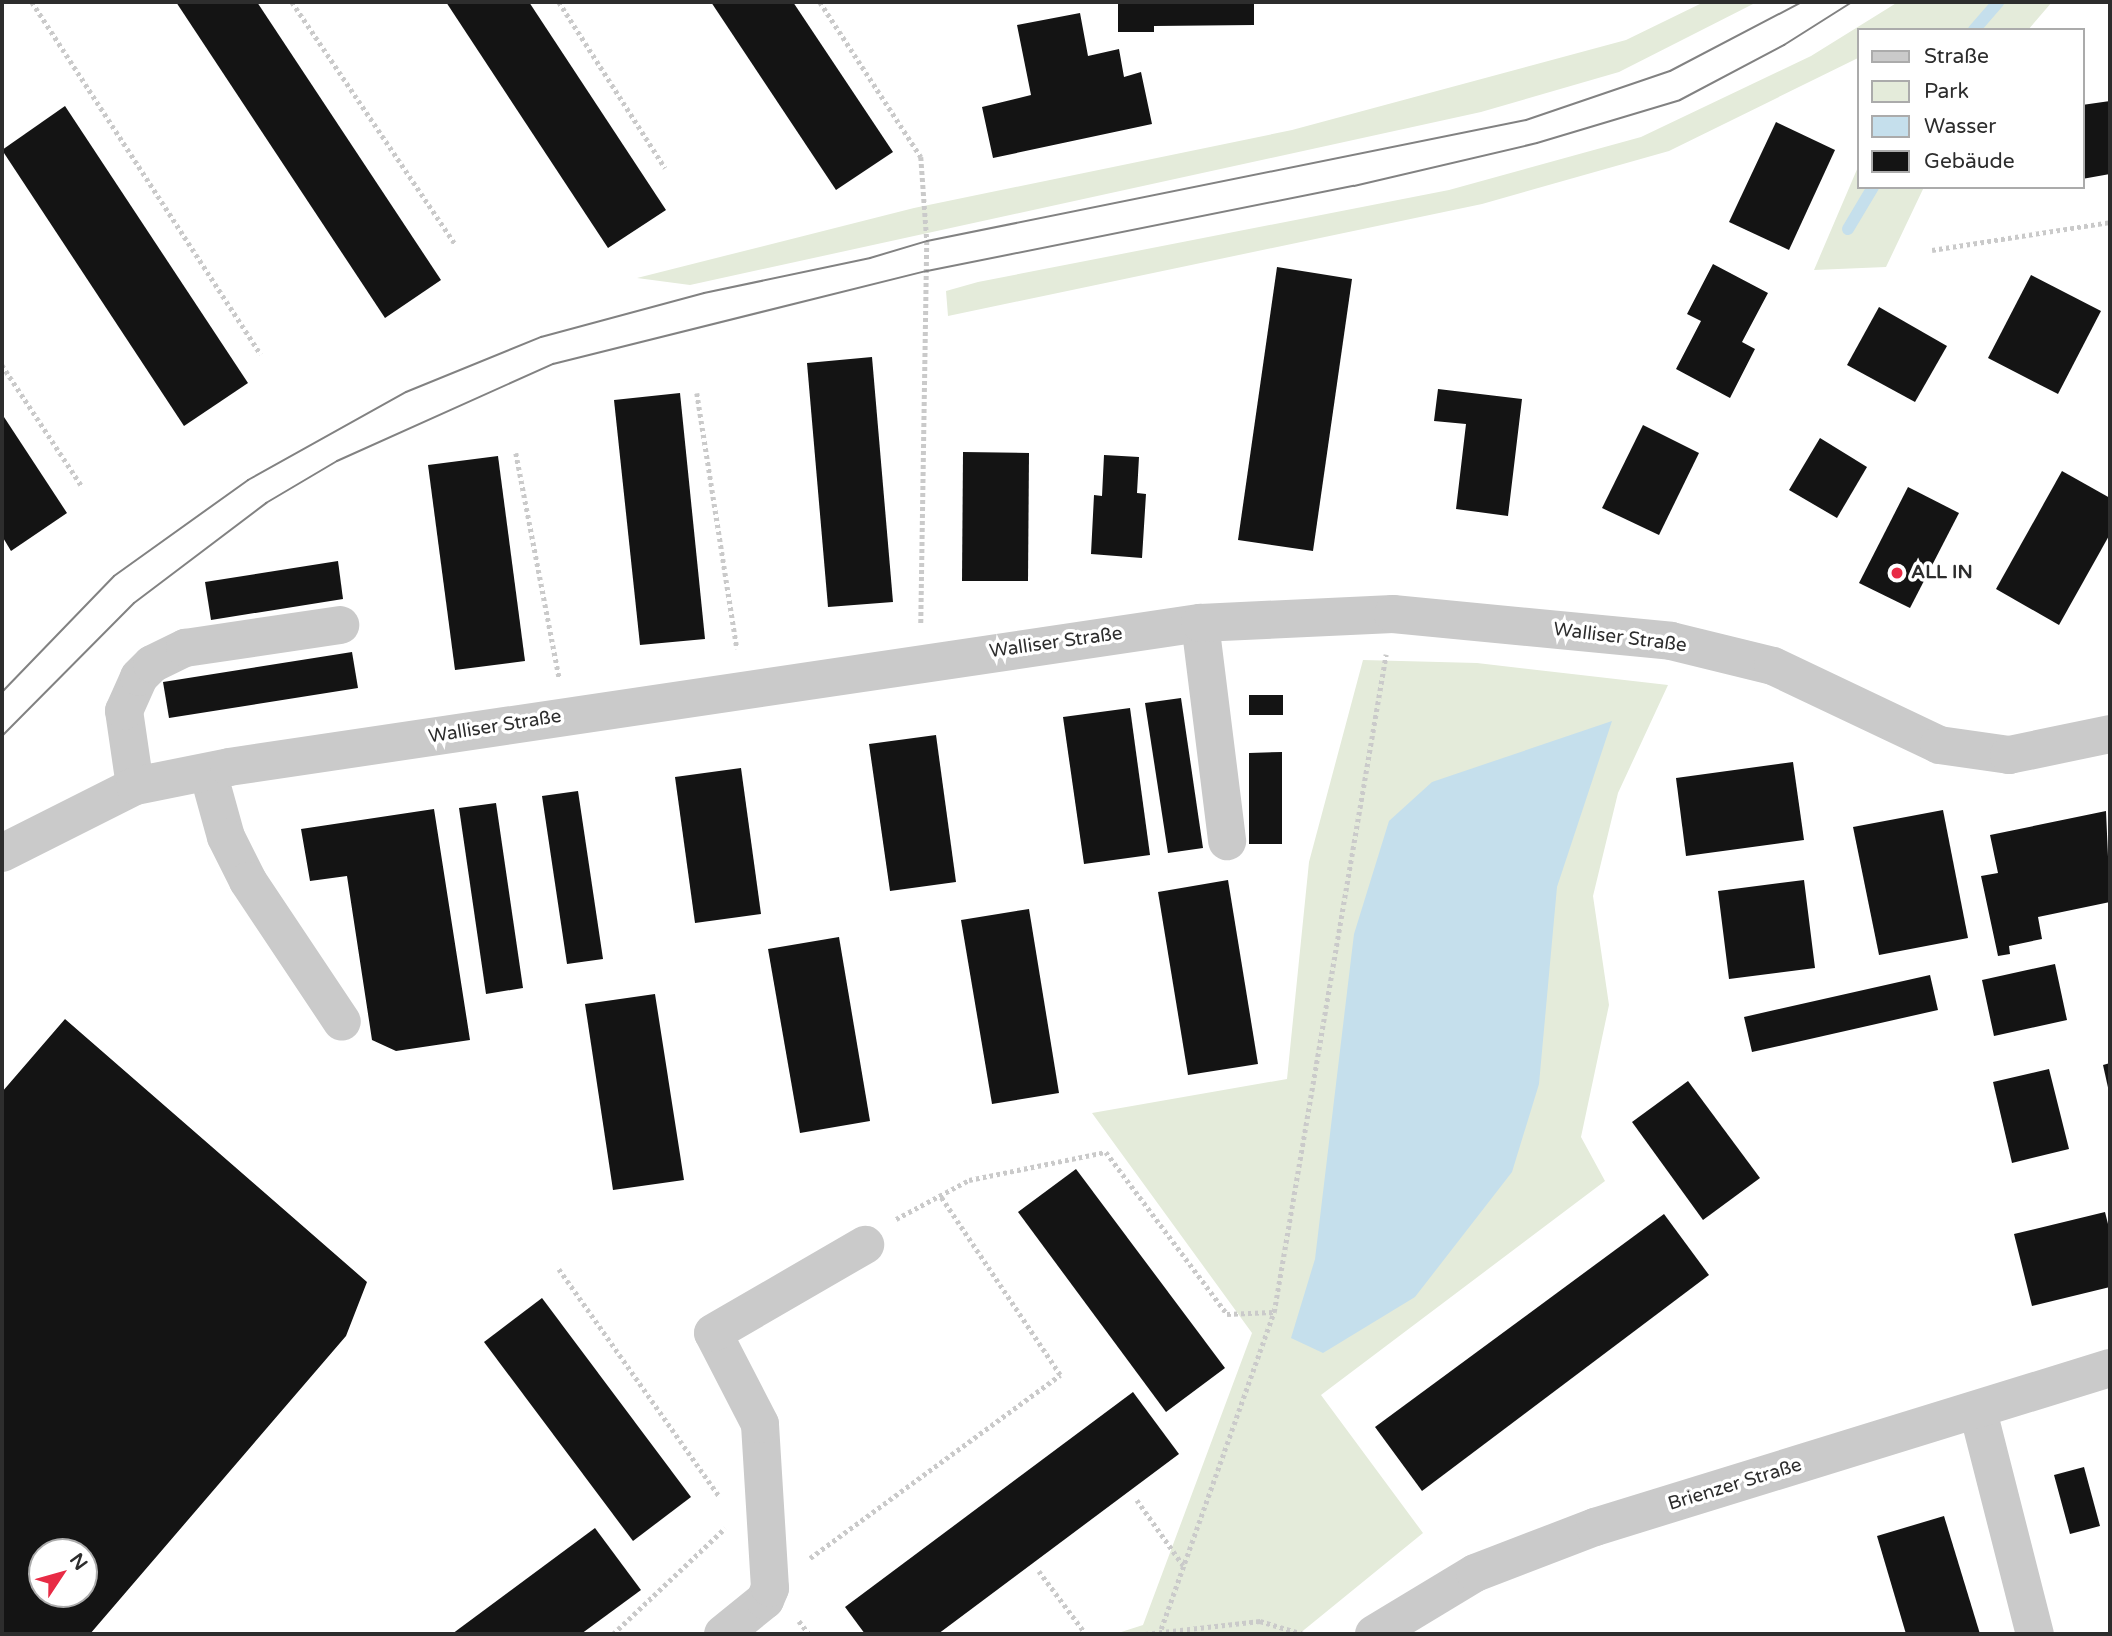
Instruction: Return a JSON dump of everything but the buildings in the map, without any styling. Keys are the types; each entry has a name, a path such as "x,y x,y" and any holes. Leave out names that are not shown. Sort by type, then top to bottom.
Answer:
{"street":[{"name":"Walliser Straße","path":"2,853 135,786 208,772 566,716 1200,623 1393,614 1671,641 1773,666 1938,745 2009,755 2110,734"},
{"path":"1200,623 1227,841"},
{"path":"135,786 124,711 139,677 152,664 185,648 340,625"},
{"path":"208,772 226,837 248,881 342,1022"},
{"path":"723,1634 765,1600 770,1588 760,1424 713,1334 865,1245"},
{"name":"Brienzer Straße","path":"1374,1634 1475,1573 1595,1527 1978,1411 2110,1368"},
{"path":"1978,1411 2035,1634"}],"path":[{"path":"32,2 261,354"},
{"path":"292,2 456,245"},
{"path":"559,2 665,168"},
{"path":"820,2 921,157 928,241 923,662"},
{"path":"1932,250 2110,222"},
{"path":"2,365 81,485"},
{"path":"697,393 743,691"},
{"path":"516,453 566,716"},
{"path":"1161,1629 1274,1312 1393,614"},
{"path":"865,1245 884,1226 969,1180 1107,1152 1227,1314 1274,1312"},
{"path":"770,1588 1060,1374 940,1196"},
{"path":"559,1269 717,1488 721,1500"},
{"path":"1137,1500 1184,1565"},
{"path":"613,1634 729,1525 736,1535"},
{"path":"1039,1570 1086,1634"},
{"path":"1145,1634 1161,1629 1260,1621 1303,1634"}],"green space":[{"path":"1704,2 1757,2 1619,72 1481,112 690,285 637,278 914,208 1292,130 1626,40"},
{"path":"1898,2 2052,2 2030,28 1856,28"},
{"path":"1856,28 1856,59 1669,151 1482,204 948,316 946,291 978,282 1449,190 1641,137 1811,56"},
{"path":"1856,172 1856,189 1923,189 1886,267 1814,270"},
{"path":"1363,660 1477,663 1668,685 1618,793 1593,896 1609,1005 1581,1137 1605,1181 1321,1395 1423,1533 1299,1634 1115,1634 1143,1625 1252,1333 1092,1113 1287,1079 1309,862"}],"water":[{"path":"1612,721 1557,887 1539,1084 1512,1172 1415,1297 1323,1353 1291,1338 1315,1259 1354,934 1389,821 1432,782"}],"waterway":[{"path":"1976,28 1998,2"},
{"path":"1848,229 1872,189"}],"tram line":[{"path":"2,692 114,576 248,480 406,392 541,337 704,293 870,258 927,241 1526,120 1670,71 1802,2"},
{"path":"2,736 134,603 266,503 337,461 553,364 927,271 1354,186 1537,143 1680,100 1784,45 1852,2"}],"place":[{"name":"ALL IN","path":"1897,573"}]}
